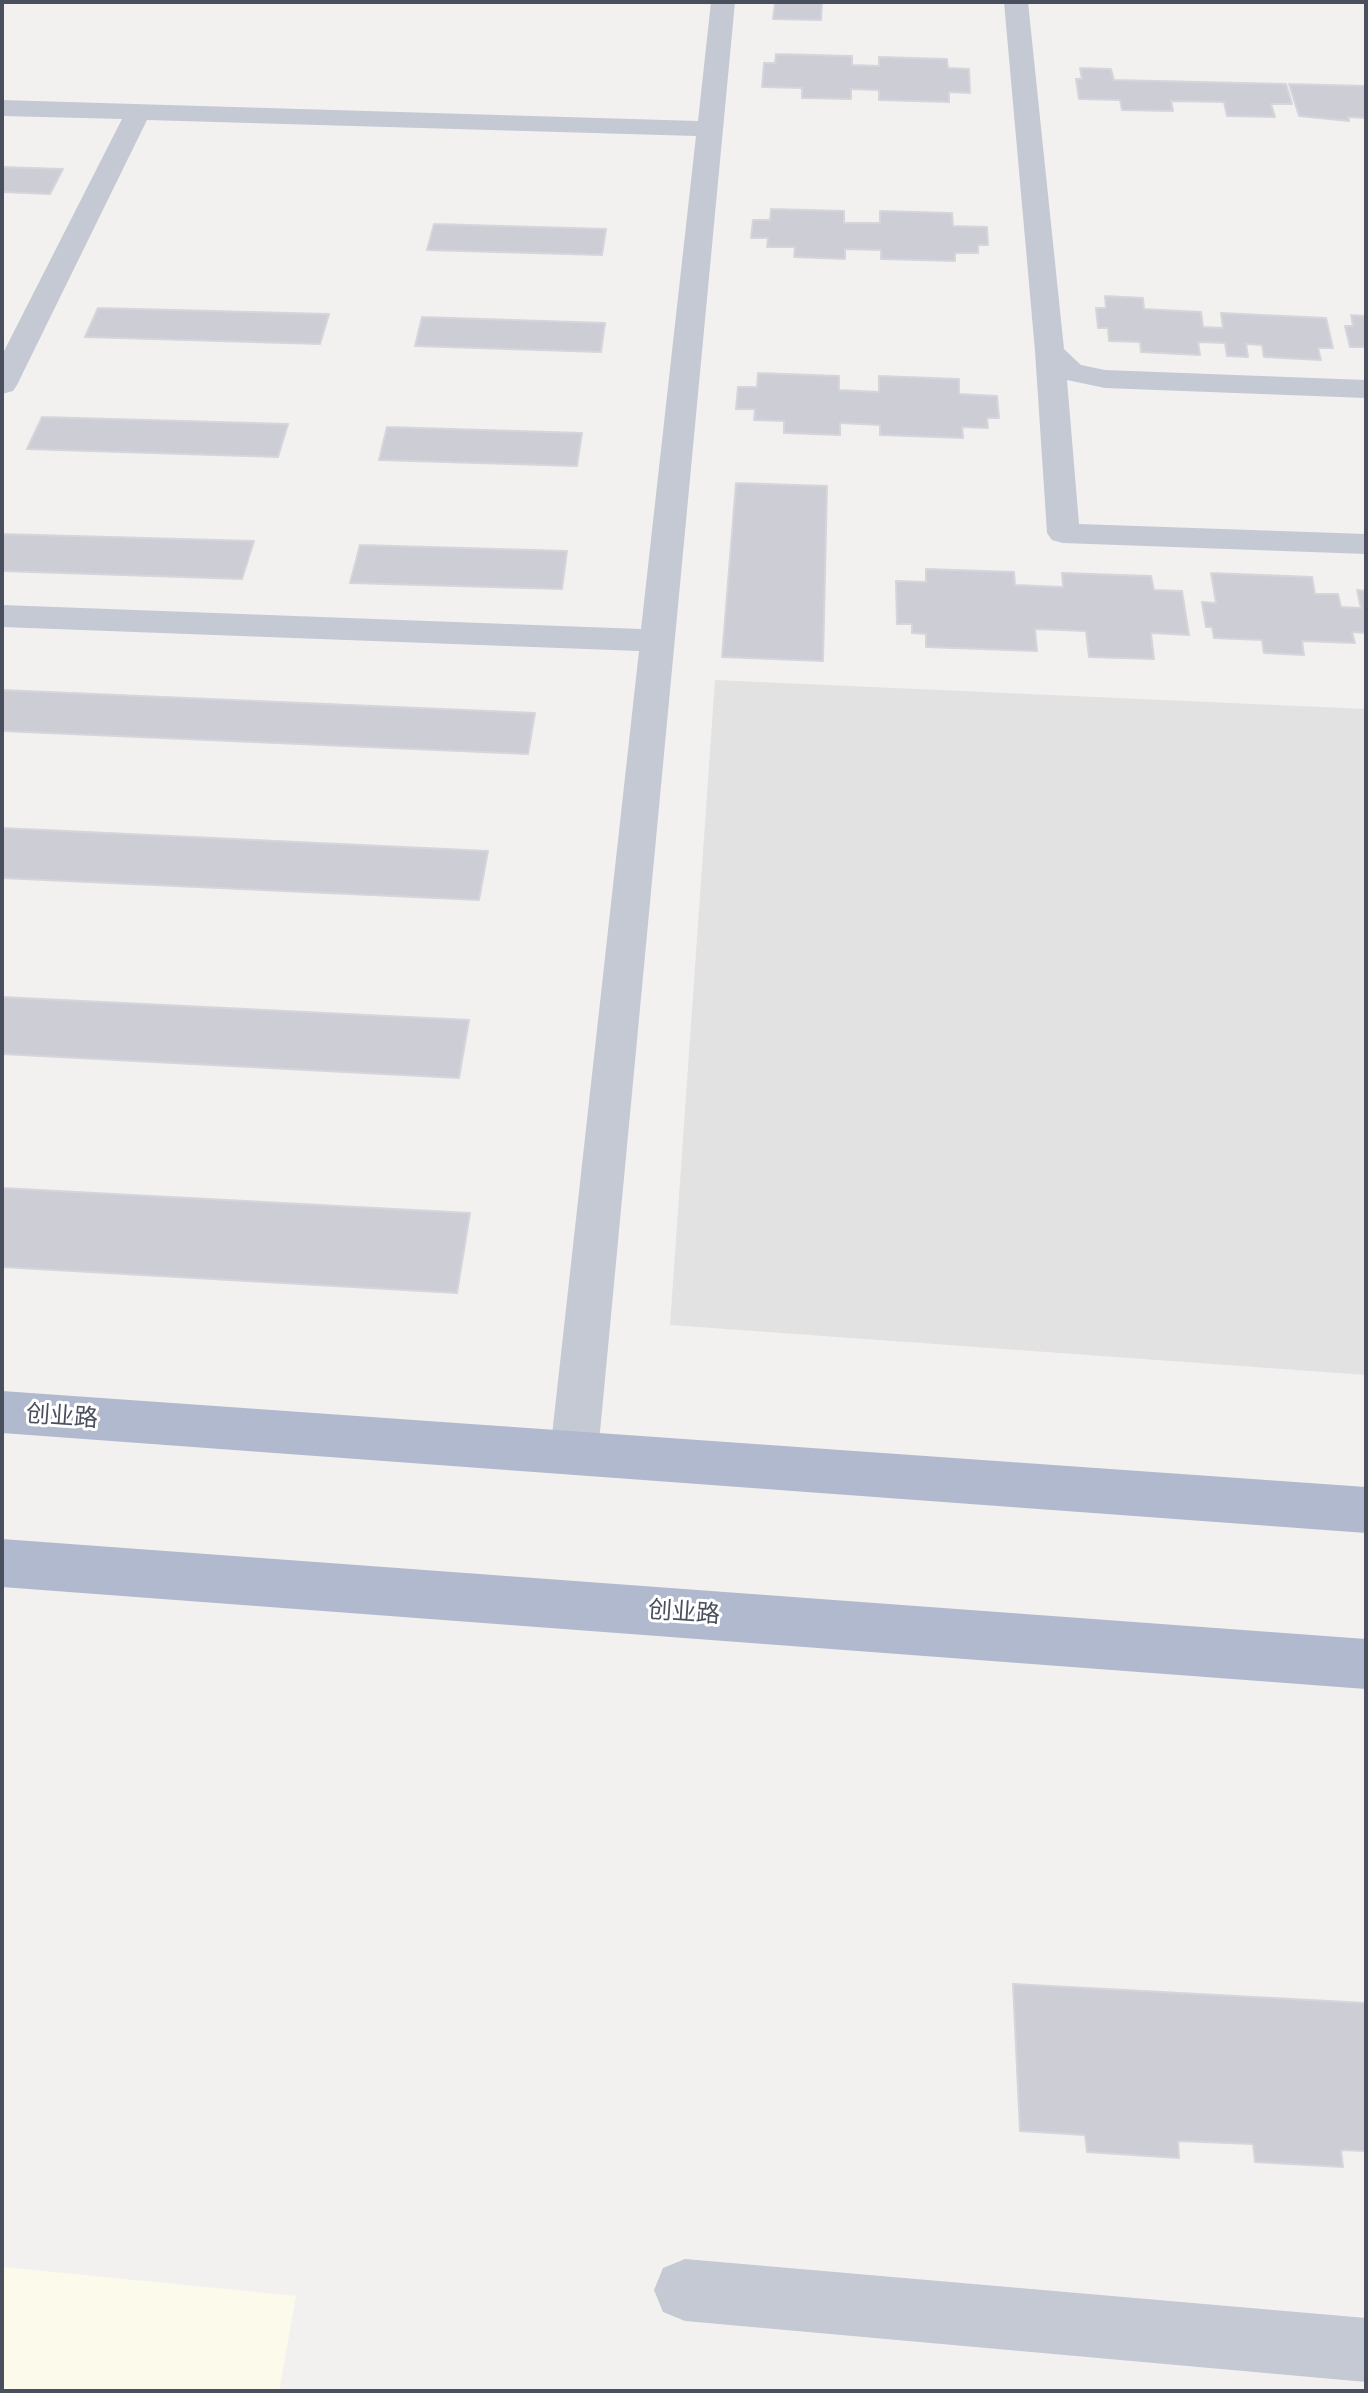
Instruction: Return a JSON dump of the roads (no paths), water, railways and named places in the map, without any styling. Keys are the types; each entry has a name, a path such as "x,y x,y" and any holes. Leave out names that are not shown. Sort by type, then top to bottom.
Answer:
{"main road":[{"name":"创业路","path":"2,1412 1366,1510"},
{"name":"创业路","path":"2,1563 1366,1664"}],"street":[{"path":"574,1453 723,2"},
{"path":"1016,2 1050,351 1063,533 1366,544"},
{"path":"2,108 709,129"},
{"path":"2,385 138,112"},
{"path":"1050,351 1071,372 1105,379 1366,389"},
{"path":"2,616 656,641"},
{"path":"685,2290 1366,2350"}]}
